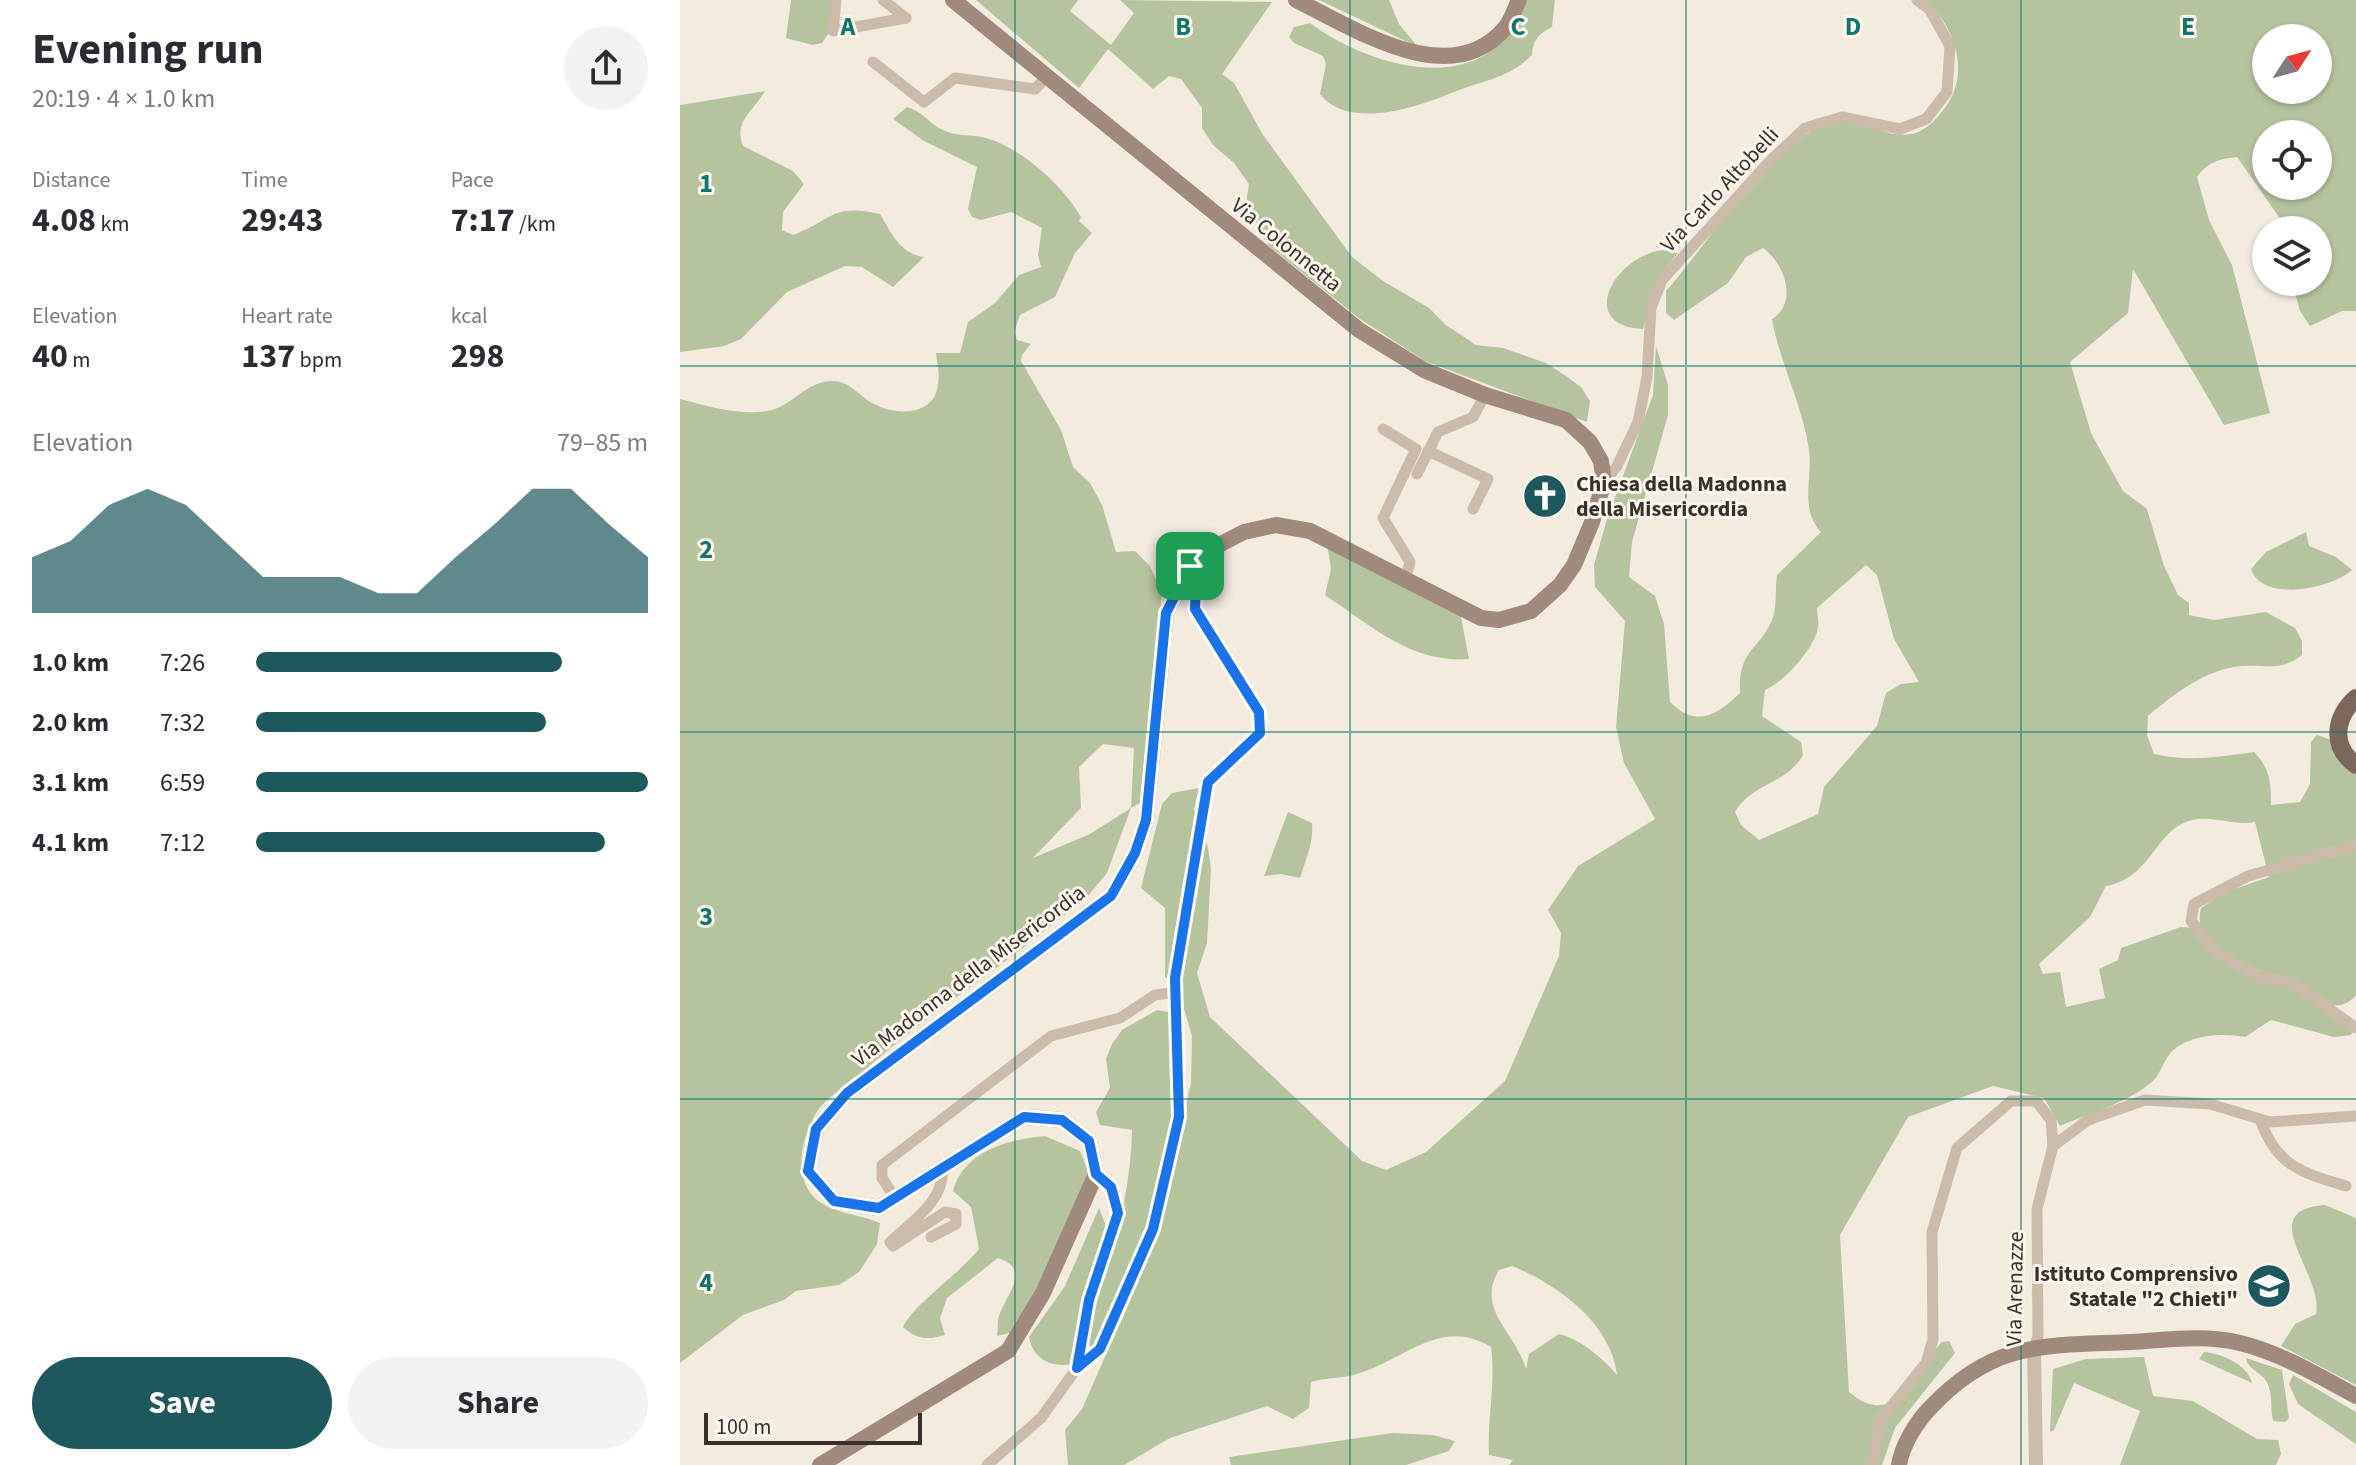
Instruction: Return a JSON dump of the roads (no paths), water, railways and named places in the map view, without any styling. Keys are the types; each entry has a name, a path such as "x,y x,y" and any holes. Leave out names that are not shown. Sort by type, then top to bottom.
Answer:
{"main road":[{"name":"Via Colonnetta","path":"953,0 1359,330 1424,370 1485,395 1566,420 1590,442 1601,461 1604,482"},
{"path":"1296,0 1386,44 1428,57 1468,53 1505,28 1519,0"},
{"name":"Via Madonna della Misericordia","path":"1096,1174 1089,1141 1062,1120 1024,1117 879,1208 834,1201 808,1171 816,1129 847,1093 1111,896 1135,853 1146,820 1166,613 1190,566 1213,548 1244,532 1276,525 1310,531 1481,618 1499,620 1531,611 1545,602 1574,565 1604,482"},
{"path":"2356,698 2346,707 2336,726 2340,747 2356,765"},
{"path":"820,1465 1008,1351 1043,1293 1096,1174"},
{"path":"1899,1465 1920,1418 1953,1383 1980,1364 2034,1348 2185,1339 2230,1341 2263,1350 2356,1396"}],"street":[{"path":"836,0 833,31 906,18 883,0"},
{"name":"Via Carlo Altobelli","path":"1604,482 1617,466 1638,422 1647,377 1651,308 1662,280 1770,161 1805,128 1842,117 1900,129 1926,119 1947,92 1950,46 1930,10 1917,0"},
{"path":"873,62 924,102 955,78 1035,89 1047,77"},
{"path":"1417,474 1438,432 1473,417 1485,395"},
{"path":"1383,429 1416,449 1383,518 1410,562 1405,580"},
{"path":"1428,451 1488,479 1473,509"},
{"path":"987,1465 1041,1418 1077,1368 1100,1349 1153,1229 1179,1117 1176,992 1198,827 1208,782 1260,733 1259,712 1195,609 1196,581 1190,566"},
{"path":"2356,845 2248,876 2194,904 2191,921 2216,952 2256,975 2295,984 2356,1028"},
{"path":"895,1198 882,1178 882,1165 1051,1036 1120,1018 1155,995 1176,992"},
{"path":"2053,1146 2088,1120 2145,1100 2210,1104 2270,1122 2356,1116"},
{"path":"1872,1465 1881,1419 1926,1363 1933,1339 1932,1232 1957,1148 2011,1101 2036,1101 2051,1120 2053,1146"},
{"path":"2260,1119 2269,1145 2300,1172 2346,1186"},
{"name":"Via Arenazze","path":"2036,1465 2034,1348 2038,1336 2037,1209 2053,1146"},
{"path":"931,1237 956,1224 956,1214 945,1212 893,1246 890,1242 933,1200 943,1177 942,1168"},
{"path":"1077,1368 1089,1300 1118,1213 1111,1187 1096,1174"}],"place":[{"name":"Chiesa della Madonna della Misericordia","path":"1545,496"},
{"name":"Istituto Comprensivo Statale \"2 Chieti\"","path":"2269,1286"}]}
